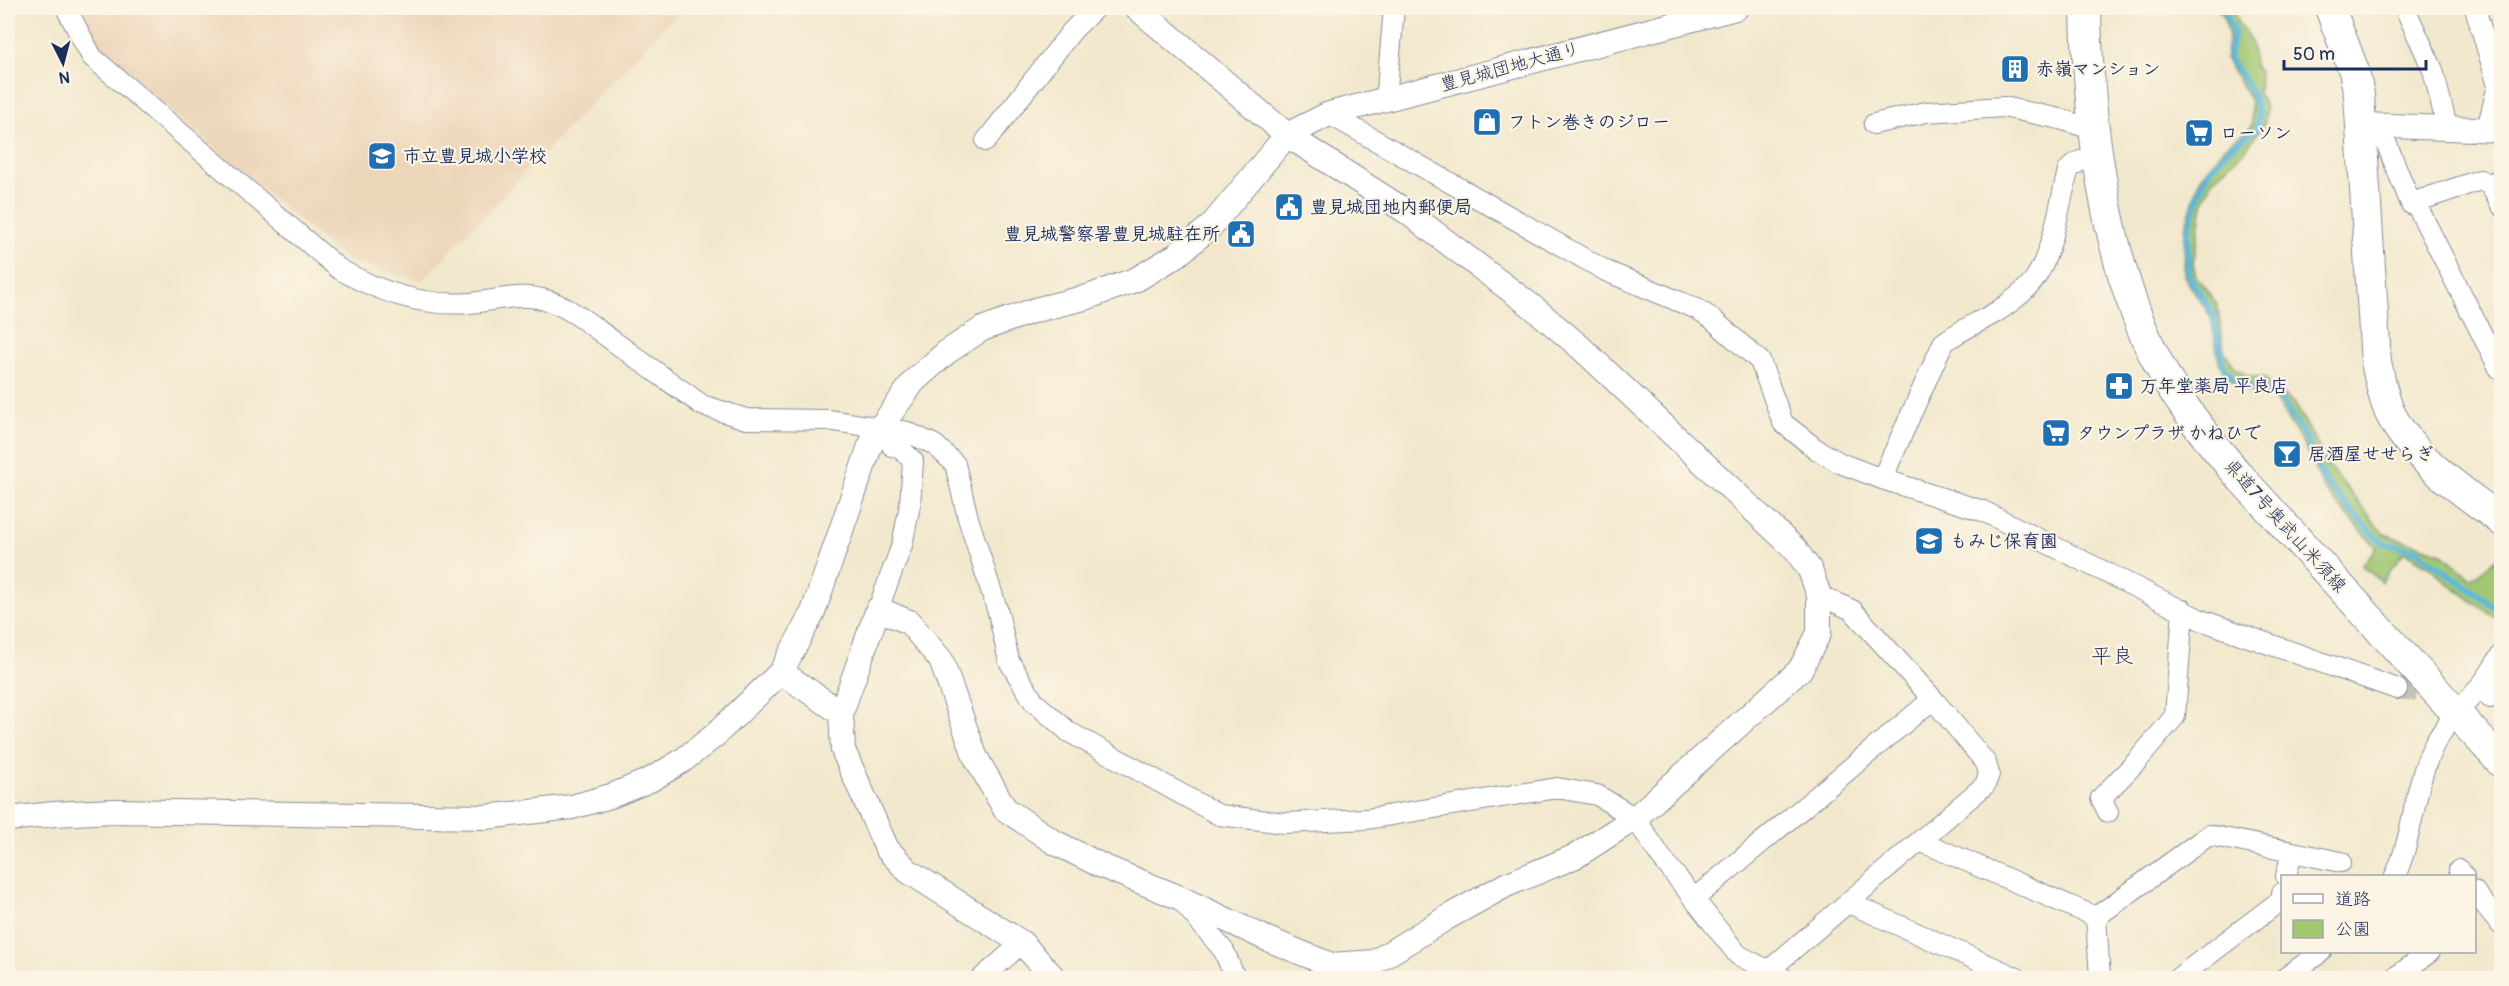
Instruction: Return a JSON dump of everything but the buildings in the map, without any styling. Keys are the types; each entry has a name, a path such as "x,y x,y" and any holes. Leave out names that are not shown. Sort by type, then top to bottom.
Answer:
{"main road":[{"name":"県道7号奥武山米須線","path":"2086,8 2089,75 2097,143 2114,237 2123,274 2149,344 2171,386 2207,438 2240,477 2502,763"},
{"path":"2330,8 2354,71 2371,125 2376,362 2383,393 2391,415 2406,437 2425,458 2502,521"}],"street":[{"path":"66,8 92,57 331,262 366,285 405,298 440,304 519,296 544,299 577,315 702,405 746,419 828,420 886,437 899,447 913,461 910,505 902,545 841,713 843,750 888,849 908,871 1022,943 1054,978"},
{"path":"986,141 1072,31 1095,8"},
{"path":"878,609 909,622 940,660 975,756 1005,809 1054,843 1102,866 1179,897 1265,938 1331,965 1375,962 1448,917 1506,885 1576,856 1635,818 1800,670 1819,633 1819,595 1810,570 1795,549 1580,347 1534,308 1407,212 1287,135 1137,8"},
{"path":"1386,100 1394,8"},
{"name":"豊見城団地大通り","path":"1287,135 1329,114 1736,8"},
{"path":"2405,8 2433,70 2447,127"},
{"path":"2475,8 2498,86 2494,130 2371,125 2411,204 2480,180 2496,181 2502,206"},
{"path":"1874,123 1926,112 2004,107 2060,119 2097,143 2068,171 2048,249 2036,277 1999,310 1953,335 1943,344 1882,479"},
{"path":"1329,114 1606,271 1697,309 1711,318 1760,361 1783,423 1840,463 1882,479 1983,511 2201,620 2397,689"},
{"path":"886,437 914,381 947,352 982,329 1035,310 1088,297 1137,279 1177,255 1211,226 1287,135"},
{"path":"2415,202 2499,368"},
{"path":"8,819 112,811 486,817 572,807 611,796 650,780 682,761 714,736 781,672 813,612 870,446 886,437 907,432 935,445 955,464 968,518 998,612 1009,661 1034,702 1069,732 1219,815 1285,823 1367,819 1557,788 1598,795 1635,818 1661,857 1738,954 1776,975 1850,903 1985,785 1989,774 1986,763 1933,699 1852,610 1819,595"},
{"path":"2108,812 2101,798 2138,760 2175,716 2183,610"},
{"path":"2395,875 2405,852 2422,774 2433,747 2457,712 2482,685 2502,654"},
{"path":"781,672 841,713"},
{"path":"1694,899 1933,699"},
{"path":"2096,917 2209,835 2341,862"},
{"path":"1920,840 2096,917"},
{"path":"2286,875 2292,852"},
{"path":"2476,894 2481,912 2502,926"},
{"path":"1179,897 1224,951 1235,978"},
{"path":"2178,978 2281,900"},
{"path":"1850,903 2017,978"},
{"path":"2096,917 2100,978"},
{"path":"982,978 1022,943"},
{"path":"2285,978 2318,953"},
{"path":"2394,978 2427,953"}],"shaded area":[{"name":"市立豊見城小学校","path":"77,8 682,8 422,281 347,261 100,51"}],"green space":[{"path":"2218,8 2234,8 2239,26 2248,35 2252,45 2254,65 2260,72 2258,93 2266,107 2265,123 2244,152 2213,180 2204,199 2193,264 2196,276 2217,304 2224,351 2235,367 2247,376 2264,378 2295,404 2329,466 2384,534 2442,553 2471,579 2501,555 2501,622 2450,585 2429,566 2404,552 2381,582 2362,565 2377,548 2325,490 2304,445 2275,399 2248,391 2233,382 2224,372 2219,361 2211,317 2184,276 2185,229 2200,178 2225,147 2248,130 2252,124 2251,101 2225,58 2228,32"}],"waterway":[{"path":"2223,8 2234,32 2229,58 2248,85 2256,103 2259,119 2255,130 2229,149 2212,167 2203,182 2188,232 2189,276 2213,313 2224,367 2243,384 2274,394 2283,401 2305,437 2325,482 2373,535 2384,543 2417,551 2495,607"}],"tunnel":[{"path":"2397,689 2442,694"}],"place":[{"name":"赤嶺マンション","path":"2015,69"},
{"name":"フトン巻きのジロー","path":"1487,122"},
{"name":"ローソン","path":"2199,133"},
{"name":"市立豊見城小学校","path":"382,156"},
{"name":"豊見城団地内郵便局","path":"1289,207"},
{"name":"豊見城警察署豊見城駐在所","path":"1241,234"},
{"name":"万年堂薬局 平良店","path":"2119,386"},
{"name":"タウンプラザ かねひで","path":"2056,433"},
{"name":"居酒屋せせらぎ","path":"2287,454"},
{"name":"もみじ保育園","path":"1929,541"}],"district":[{"name":"平良","path":"2112,656"}]}
